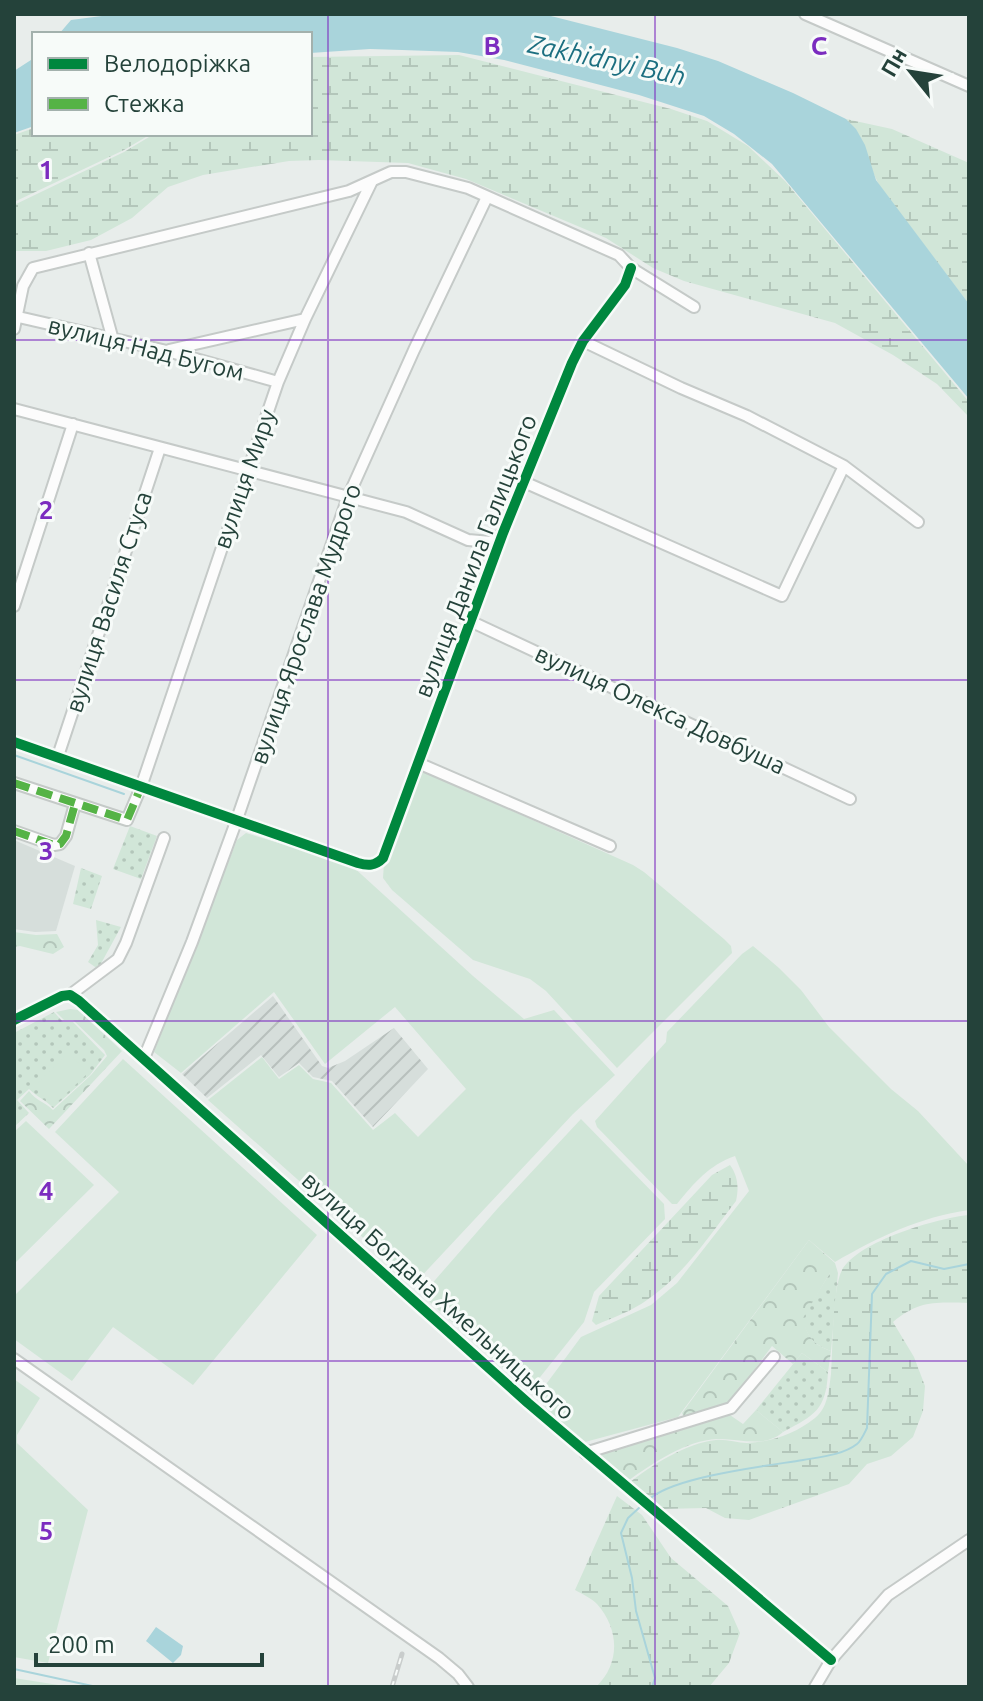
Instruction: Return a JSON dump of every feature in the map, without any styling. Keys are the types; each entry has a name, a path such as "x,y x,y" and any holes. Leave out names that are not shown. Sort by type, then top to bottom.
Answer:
{"street":[{"path":"805,14 969,86"},
{"path":"14,329 23,286 33,268 349,191 391,172 406,172 468,188 619,255 631,268 694,307"},
{"name":"вулиця Миру","path":"75,804 127,820 141,787 278,382 372,181"},
{"name":"вулиця Ярослава Мудрого","path":"144,1058 192,942 236,822 348,497 487,197"},
{"path":"89,253 113,340"},
{"name":"вулиця Данила Галицького","path":"236,822 358,863 372,865 383,858 503,533 583,341 625,285 631,268"},
{"name":"вулиця Над Бугом","path":"16,317 167,351 278,382"},
{"path":"167,351 305,319"},
{"path":"583,341 747,416 844,466 918,522"},
{"path":"14,409 406,512 468,540 491,542 503,533"},
{"path":"14,606 73,424"},
{"name":"вулиця Василя Стуса","path":"58,756 160,448"},
{"path":"524,482 782,596 844,466"},
{"name":"вулиця Олекса Довбуша","path":"470,621 850,799"},
{"path":"14,742 236,822"},
{"path":"418,763 610,846"},
{"path":"14,783 75,804 66,836 60,844 54,845 14,831"},
{"path":"14,1020 70,995 118,959 164,838"},
{"name":"вулиця Богдана Хмельницького","path":"70,995 585,1453 831,1660"},
{"path":"585,1453 731,1408 774,1357"},
{"path":"14,1359 439,1658 468,1687"},
{"path":"815,1687 831,1660 888,1595 969,1540"}],"shaded area":[{"path":"14,840 75,866 56,931 14,929"},
{"path":"273,996 322,1066 328,1068 345,1061 394,1028 428,1069 373,1127 332,1081 313,1077 299,1063 279,1077 261,1055 207,1098 182,1074"}],"green space":[{"path":"459,55 707,121 748,146 785,181 969,402 969,417 937,384 835,323 684,281 653,268 606,238 466,179 408,163 289,161 203,175 168,187 132,218 91,240 46,251 14,251 14,205 151,136 312,136 312,57"},
{"path":"846,119 892,129 969,163 969,304 883,191 863,145"},
{"path":"32,129 32,136 148,136 14,202 14,135"},
{"path":"422,773 633,865 724,939 731,946 732,953 617,1068 546,991 530,979 473,960 392,890 383,878 384,863"},
{"path":"130,826 157,836 141,879 113,869"},
{"path":"246,833 351,865 524,1019 554,1010 615,1075 573,1114 416,1282 208,1100 262,1057 279,1079 299,1065 313,1079 331,1083 373,1130 395,1113 418,1137 466,1089 395,1007 325,1064 274,992 181,1073 154,1052 237,840"},
{"path":"81,868 102,876 91,909 73,904"},
{"path":"96,920 121,927 98,969 88,962 98,945"},
{"path":"14,932 57,934 64,947 53,954 14,947"},
{"path":"753,946 801,990 829,1027 891,1089 918,1111 969,1166 969,1210 900,1229 835,1262 809,1240 678,1417 585,1442 546,1410 544,1387 581,1337 651,1305 677,1283 749,1191 735,1156 710,1170 677,1204 672,1204 597,1127 595,1121 666,1042 667,1032"},
{"path":"78,1010 122,1051 49,1129 20,1101 29,1091 53,1110 107,1056 73,1020 64,1020 56,1012"},
{"path":"54,1012 63,1022 73,1022 105,1055 90,1075 53,1108 29,1089 17,1100 29,1113 14,1127 14,1033"},
{"path":"69,1053 88,1073 53,1106 34,1086"},
{"path":"123,1059 317,1235 193,1385 113,1327 72,1381 14,1339 14,1296 119,1192 55,1132"},
{"path":"581,1119 664,1204 665,1219 594,1292 584,1322 529,1391 422,1295"},
{"path":"26,1121 94,1185 14,1264 14,1132"},
{"path":"730,1165 737,1182 736,1201 695,1254 673,1279 647,1300 596,1325 592,1321 599,1296 712,1175"},
{"path":"969,1215 969,1303 920,1306 893,1322 914,1357 925,1386 923,1411 913,1437 891,1456 867,1464 849,1484 749,1520 725,1518 706,1508 661,1509 629,1483 659,1462 693,1445 716,1440 765,1441 791,1433 815,1418 823,1409 828,1392 835,1305 842,1270 851,1259 881,1241 919,1226"},
{"path":"809,1240 835,1263 838,1273 830,1273 803,1318 812,1339 831,1351 828,1372 802,1353 793,1364 772,1346 729,1404 684,1417 682,1413"},
{"path":"830,1273 838,1273 831,1351 812,1339 802,1318"},
{"path":"802,1353 828,1372 825,1395 811,1416 783,1432 756,1410"},
{"path":"14,1379 40,1398 17,1435 17,1443 88,1510 48,1663 14,1657"},
{"path":"756,1410 783,1432 759,1441 706,1440 682,1448 628,1481 599,1457 603,1450 727,1413 743,1424"},
{"path":"617,1496 642,1515 671,1558 728,1606 740,1633 729,1663 709,1687 596,1687 610,1667 613,1635 597,1604 575,1590"},
{"path":"14,1678 71,1687 14,1687"}],"water":[{"name":"Zakhidnyi Buh","path":"117,14 543,14 718,61 846,119 856,129 865,145 876,180 969,304 969,399 772,164 734,134 704,116 639,95 504,60 458,52 370,49 312,53 312,32 61,32 71,20"},
{"path":"32,59 32,127 14,133 14,71"},
{"path":"156,1627 183,1646 181,1655 173,1663 146,1641"}],"waterway":[{"path":"14,755 124,794"},
{"path":"652,1497 682,1483 831,1455 857,1444 867,1428 872,1294 886,1274 911,1261 944,1269 969,1264"},
{"path":"640,1507 628,1518 621,1533 636,1611 655,1678 652,1687"},
{"path":"14,1669 97,1687"}],"railway":[{"path":"392,1687 402,1654"}],"marked path":[{"path":"14,783 127,820 141,787"},
{"path":"14,831 54,845 60,844 66,836 75,804"}],"cycle path":[{"path":"14,742 358,863 371,865 380,861 503,533 572,363 583,341 625,285 631,268"},
{"path":"14,1020 62,996 70,995 79,1001 528,1403 831,1660"}]}
